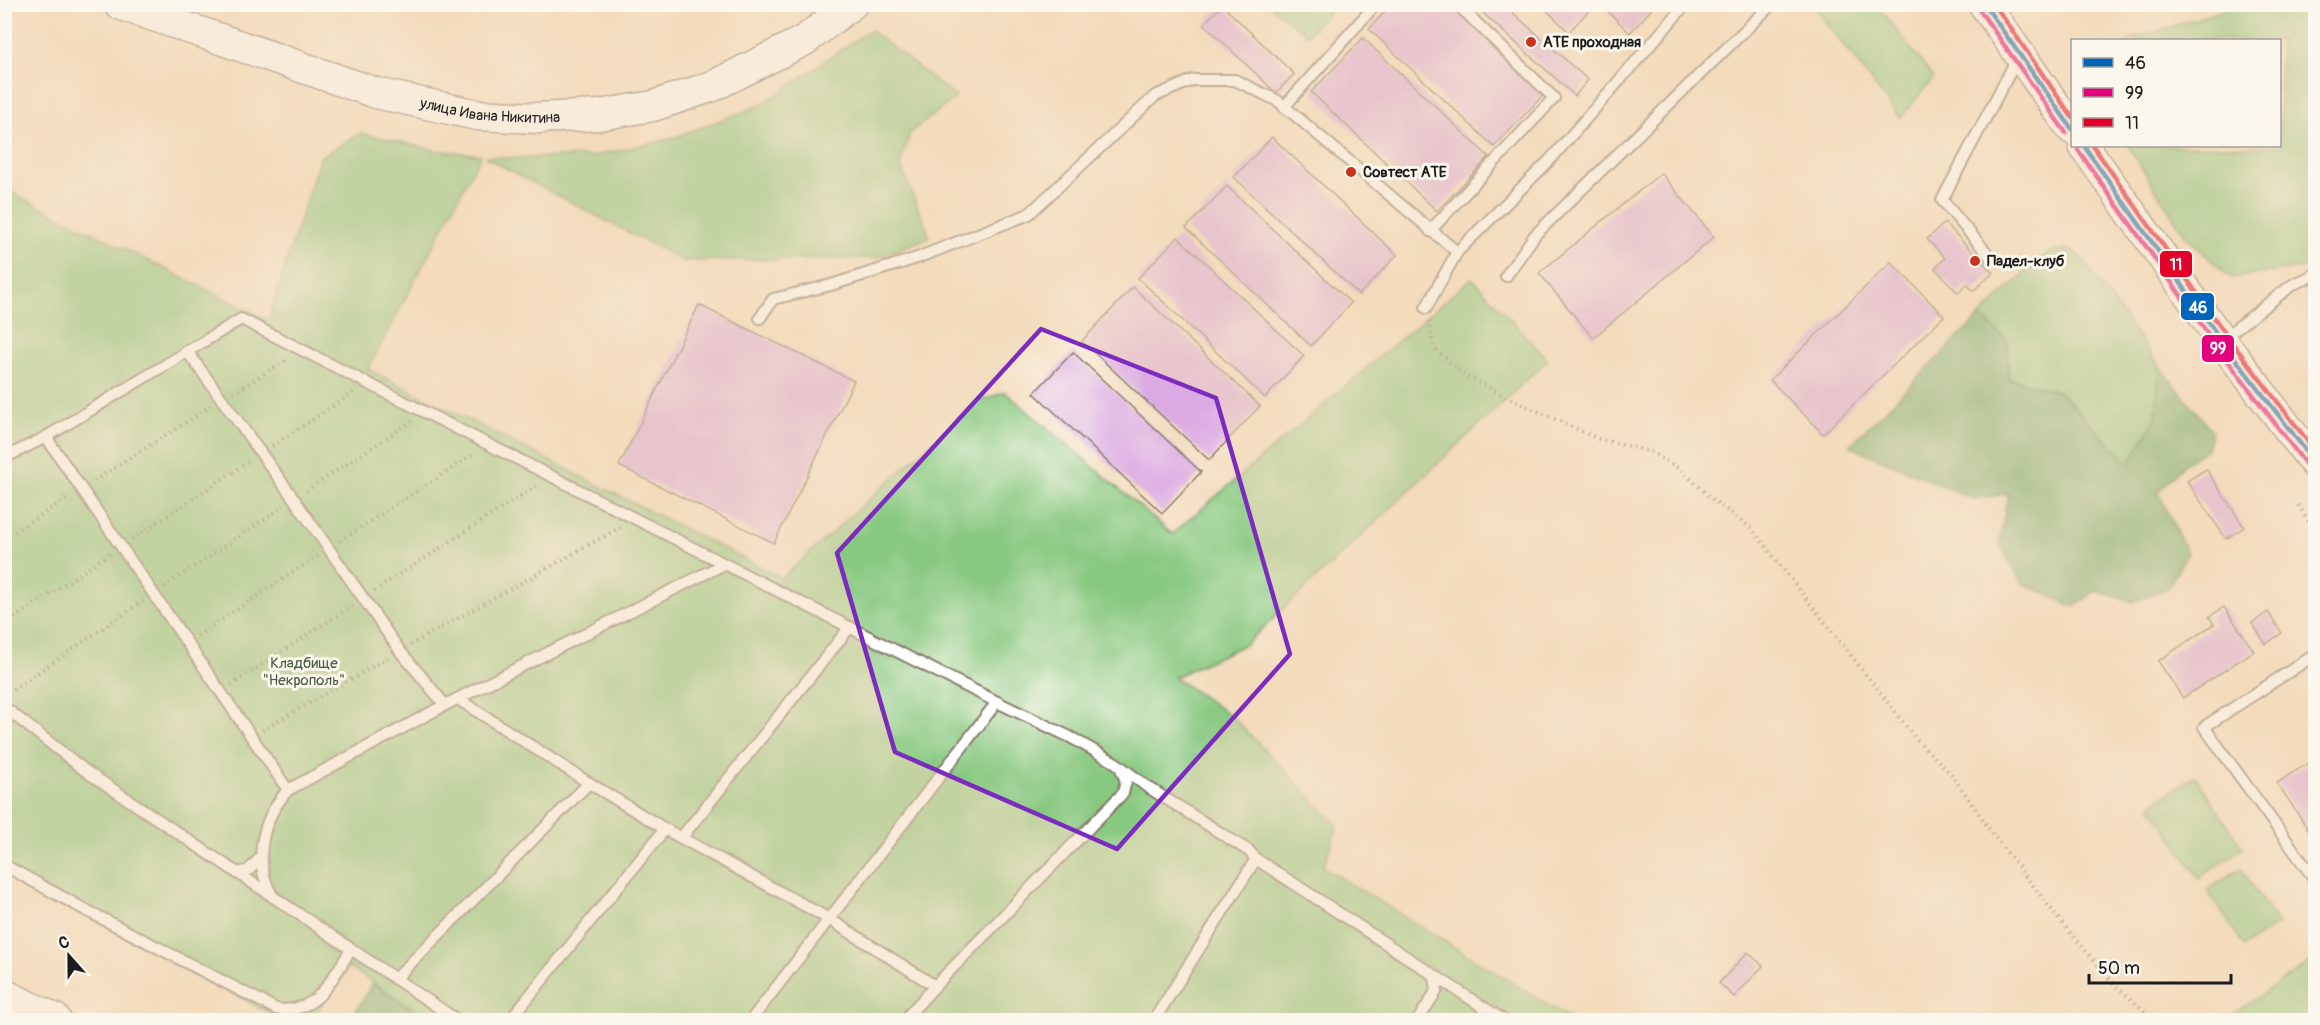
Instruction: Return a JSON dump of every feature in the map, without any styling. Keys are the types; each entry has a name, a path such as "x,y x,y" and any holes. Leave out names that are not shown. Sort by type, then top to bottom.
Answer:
{"main road":[{"name":"улица Ивана Никитина","path":"119,4 376,93 477,115 538,118 599,115 653,106 713,86 805,40 852,4"},
{"path":"1984,4 2071,126"},
{"path":"2085,147 2221,340 2316,465"},
{"path":"4,996 54,1020"}],"lane":[{"path":"1284,107 1376,4"},
{"path":"1430,231 1554,98 1457,4"},
{"path":"1426,308 1457,252 1549,161 1686,4"},
{"path":"1506,276 1536,235 1772,4"},
{"path":"1992,259 1942,200 2019,54"},
{"path":"760,318 773,299 831,285 917,258 1029,214 1155,96 1193,80 1234,80 1278,101 1457,252"},
{"path":"2221,340 2292,285 2316,274"},
{"path":"4,458 46,437 241,318 997,702 1071,736 1249,851 1256,859 1435,978 1503,1020"},
{"path":"187,351 400,651 445,705"},
{"path":"46,437 288,790"},
{"path":"273,897 263,879 260,858 269,820 278,802 288,790 445,705 724,564"},
{"path":"681,837 850,627"},
{"path":"2316,654 2204,727 2316,881"},
{"path":"458,699 665,829 829,919 934,986"},
{"path":"751,1020 997,702"},
{"path":"4,707 87,772 457,1020"},
{"path":"1116,763 1125,777 1123,793"},
{"path":"395,979 589,783"},
{"path":"904,1020 934,986 1123,793 1134,787 1146,786"},
{"path":"510,1020 665,829"},
{"path":"237,873 249,870 260,858"},
{"path":"1154,1020 1256,859"},
{"path":"4,865 276,1009 290,1011 309,1005 321,993 351,950"},
{"path":"1435,978 1437,990"},
{"path":"1419,1020 1437,990 1445,987 1454,989"}],"path":[{"path":"1426,308 1434,348 1464,375 1599,439 1651,452 1681,471 1712,499 1752,529 1917,740 1952,775 1992,832 2058,918 2114,984 2154,1020"},
{"path":"4,538 303,350"},
{"path":"4,625 368,383"},
{"path":"4,695 426,412"},
{"path":"220,692 551,476"},
{"path":"2298,505 2316,532"},
{"path":"251,736 636,519"}],"highlighted area":[{"path":"1041,329 1216,398 1290,654 1117,849 895,752 837,553"}],"green space":[{"path":"1269,5 1336,5 1307,35"},
{"path":"1812,5 1877,5 1934,78 1900,118"},
{"path":"2240,5 2315,5 2316,262 2302,268 2231,278 2187,238 2129,147 2281,147 2281,39 2131,39"},
{"path":"870,30 956,97 910,133 900,164 930,237 876,258 683,261 486,158 487,156 510,158 594,156 670,139 761,105"},
{"name":"Кладбище \"Некрополь\"","path":"361,133 435,150 481,155 368,369 782,578 977,402 1005,392 1172,534 1472,278 1548,360 1246,644 1174,677 1234,718 1338,826 1323,867 1573,1020 430,1020 349,967 311,1020 282,1020 5,871 4,189 268,320 320,157"},
{"path":"2065,249 2082,259 2159,365 2156,418 2129,465 2060,392 2008,378 2008,341 1980,316 2042,257 2053,251"},
{"path":"1980,316 2008,341 2008,378 2060,392 2129,464 2156,418 2159,365 2212,431 2207,449 2185,464 2158,492 2187,553 2168,588 2133,602 2096,591 2074,607 2022,583 1999,543 2008,494 1973,499 1849,446"},
{"path":"2195,776 2243,848 2199,878 2150,805"},
{"path":"2241,868 2278,924 2244,946 2207,890"},
{"path":"2315,959 2315,1020 2224,1020"},
{"path":"372,983 430,1020 351,1020"}],"building":[{"path":"1392,4 1450,4 1545,93 1494,147 1369,29"},
{"name":"АТЕ проходная","path":"1473,4 1503,4 1588,80 1575,96"},
{"path":"1540,4 1595,4 1569,32"},
{"path":"1600,4 1656,4 1630,33"},
{"path":"1222,5 1294,74 1276,93 1204,24"},
{"path":"1363,38 1489,157 1437,211 1311,92"},
{"path":"1272,137 1397,255 1359,295 1234,177"},
{"path":"1661,173 1714,237 1593,338 1539,273"},
{"path":"1227,186 1351,303 1311,346 1186,228"},
{"path":"1945,223 1993,273 1973,291 1967,284 1958,293 1935,268 1945,258 1927,239"},
{"path":"1178,237 1304,356 1265,398 1138,278"},
{"path":"1891,262 1944,316 1823,434 1770,380"},
{"path":"1133,287 1260,406 1209,460 1082,341"},
{"path":"699,305 854,381 774,543 619,466"},
{"path":"1073,352 1201,472 1162,513 1034,393"},
{"path":"2206,469 2244,527 2226,539 2187,481"},
{"path":"2224,607 2254,651 2183,698 2158,661 2214,624 2209,617"},
{"path":"2268,612 2282,633 2266,644 2252,623"},
{"path":"2316,758 2316,841 2277,783"},
{"path":"1748,952 1763,966 1734,997 1719,983"}],"transit line":[{"name":"46","path":"1984,4 2071,128"},
{"name":"11","path":"1994,4 2071,116"},
{"name":"99","path":"1978,8 2066,133"},
{"name":"46","path":"2085,147 2221,340 2316,464"},
{"name":"11","path":"2094,147 2227,336 2316,452"},
{"name":"99","path":"2078,150 2215,344 2310,470"}],"place":[{"name":"АТЕ проходная","path":"1531,42"},
{"name":"Совтест АТЕ","path":"1351,172"},
{"name":"Падел-клуб","path":"1975,261"}]}
